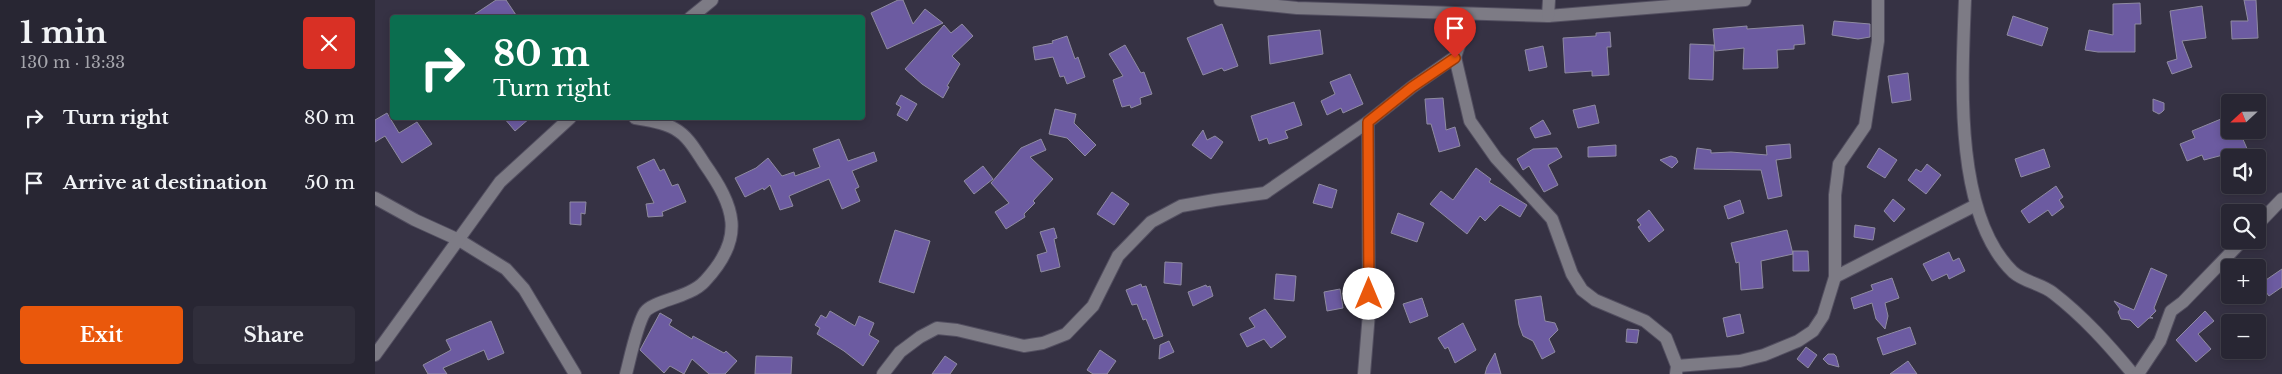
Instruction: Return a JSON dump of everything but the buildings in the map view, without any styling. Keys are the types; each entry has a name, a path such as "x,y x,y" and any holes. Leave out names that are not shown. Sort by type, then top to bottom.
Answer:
{"street":[{"path":"694,15 712,0"},
{"path":"1220,0 1297,8 1548,16 1745,0"},
{"path":"1548,16 1549,0"},
{"path":"1469,14 1455,58 1471,121 1496,158 1552,218 1572,274 1582,290 1595,300 1645,321 1666,338 1677,370 1740,361 1764,355 1798,341 1813,331 1823,316 1835,277 1835,195 1839,164 1865,126 1878,41 1878,0"},
{"path":"1965,0 1961,94 1967,156 1976,206 1996,250 2014,273 2051,292 2089,323 2133,374"},
{"path":"883,374 900,352 920,337 937,328 957,330 1024,346 1043,343 1066,334 1093,306 1118,256 1151,222 1181,206 1265,193 1330,150 1412,87 1455,58"},
{"path":"375,355 499,182 568,120"},
{"path":"626,374 644,314 653,306 694,291 705,281 719,263 729,241 733,220 728,203 716,180 685,136 674,128 643,120"},
{"path":"1364,374 1369,313 1368,122"},
{"path":"375,198 415,220 459,240 505,268 524,289 575,374"},
{"path":"2266,216 2282,200"},
{"path":"1835,277 1976,206"},
{"path":"2138,374 2159,341 2171,311 2183,302 2234,249"}],"route":[{"path":"1369,294 1368,122 1412,87 1455,58"}]}
